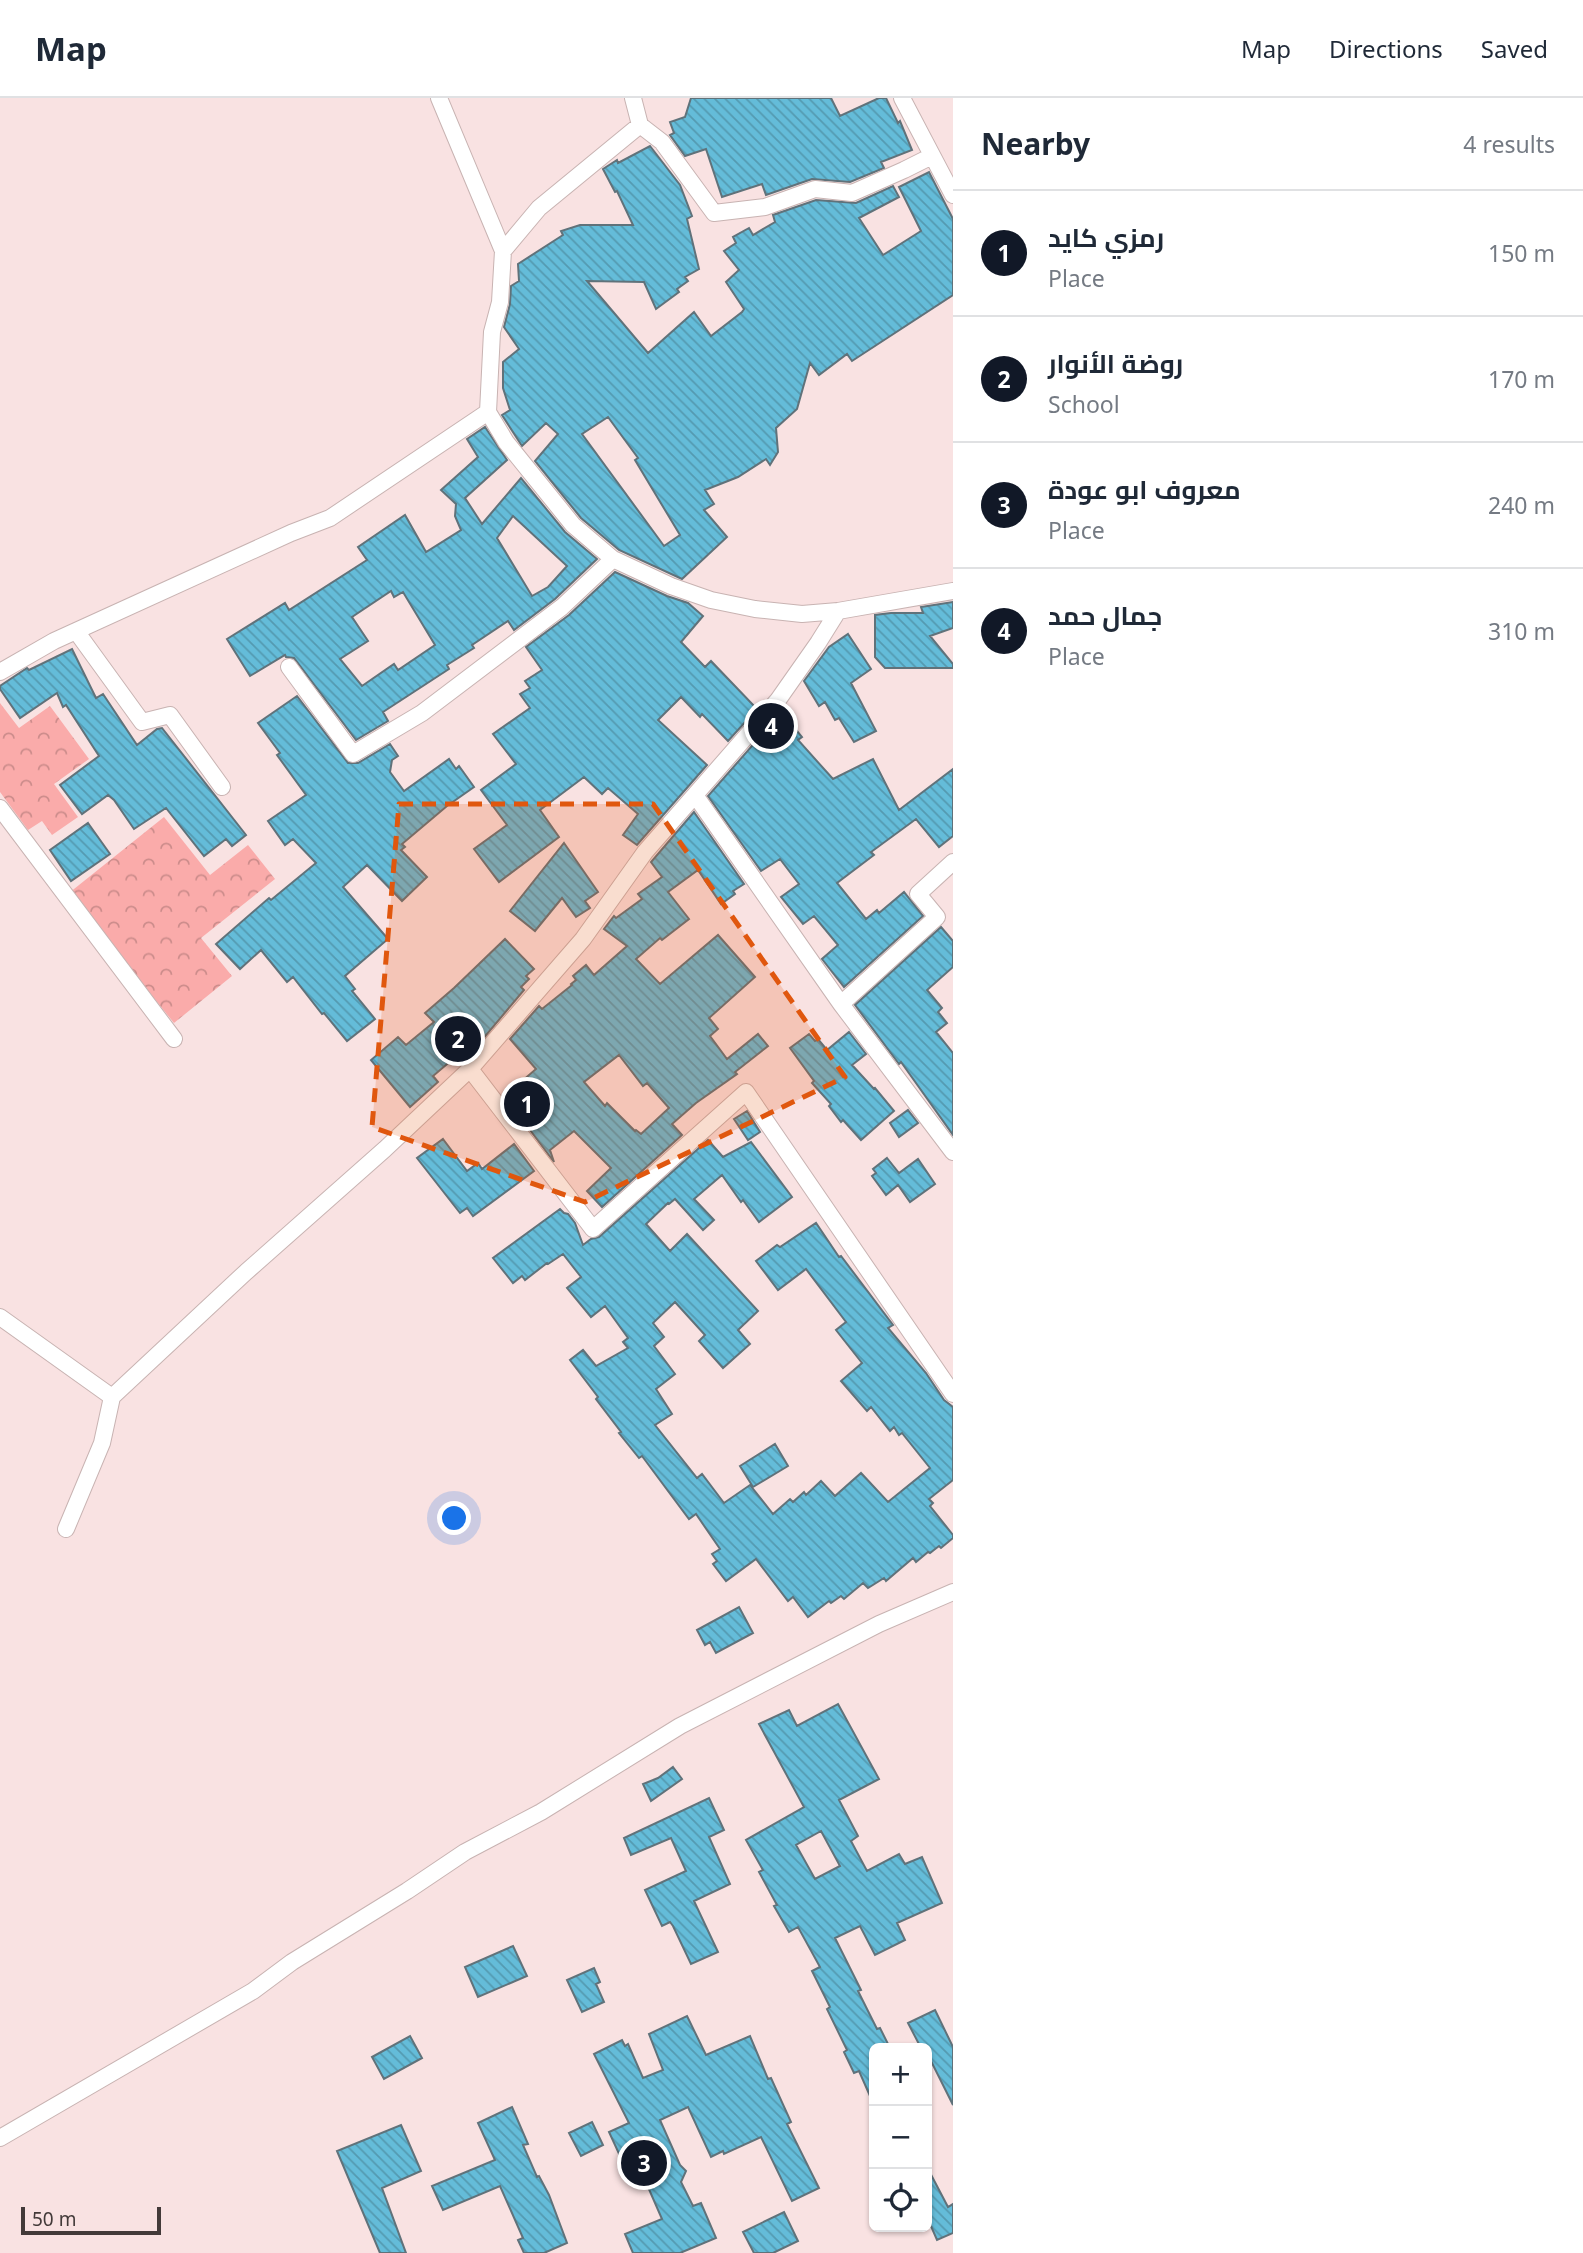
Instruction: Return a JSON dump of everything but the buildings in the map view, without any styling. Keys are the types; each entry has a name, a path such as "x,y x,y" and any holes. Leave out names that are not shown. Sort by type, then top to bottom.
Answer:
{"street":[{"path":"439,98 503,251 500,302 492,332 488,412 506,442 573,525 613,559 671,586 711,600 755,609 802,614 838,611 953,591"},
{"path":"633,98 640,125 662,142 714,213 765,207 815,189 852,193 932,156"},
{"path":"902,98 953,195"},
{"path":"503,251 539,208 640,125"},
{"path":"0,672 76,632 291,533 330,518 488,412"},
{"path":"289,667 353,754 422,713 562,607 613,559"},
{"path":"66,1529 102,1443 112,1397 470,1069 583,939 645,852 778,700 838,611"},
{"path":"76,632 142,722 170,715 222,787"},
{"path":"695,795 841,1004 953,1152"},
{"path":"0,808 174,1040"},
{"path":"841,1004 937,917 918,894 953,862"},
{"path":"470,1069 593,1229 746,1092 953,1394"},
{"path":"0,1317 112,1397"},
{"path":"0,2138 253,1991 292,1962 465,1852 541,1812 680,1726 879,1624 953,1592"}],"highlighted area":[{"path":"399,804 653,804 845,1077 585,1202 372,1127"}],"green space":[{"path":"0,703 19,728 50,706 89,759 54,784 78,817 52,835 42,821 28,830 0,792"},
{"path":"164,817 210,875 248,845 275,879 201,938 232,976 174,1023 69,893"}],"place":[{"name":"جمال حمد","path":"771,726"},
{"name":"روضة الأنوار","path":"458,1039"},
{"name":"رمزي كايد","path":"527,1104"},
{"name":"معروف ابو عودة","path":"644,2163"}]}
